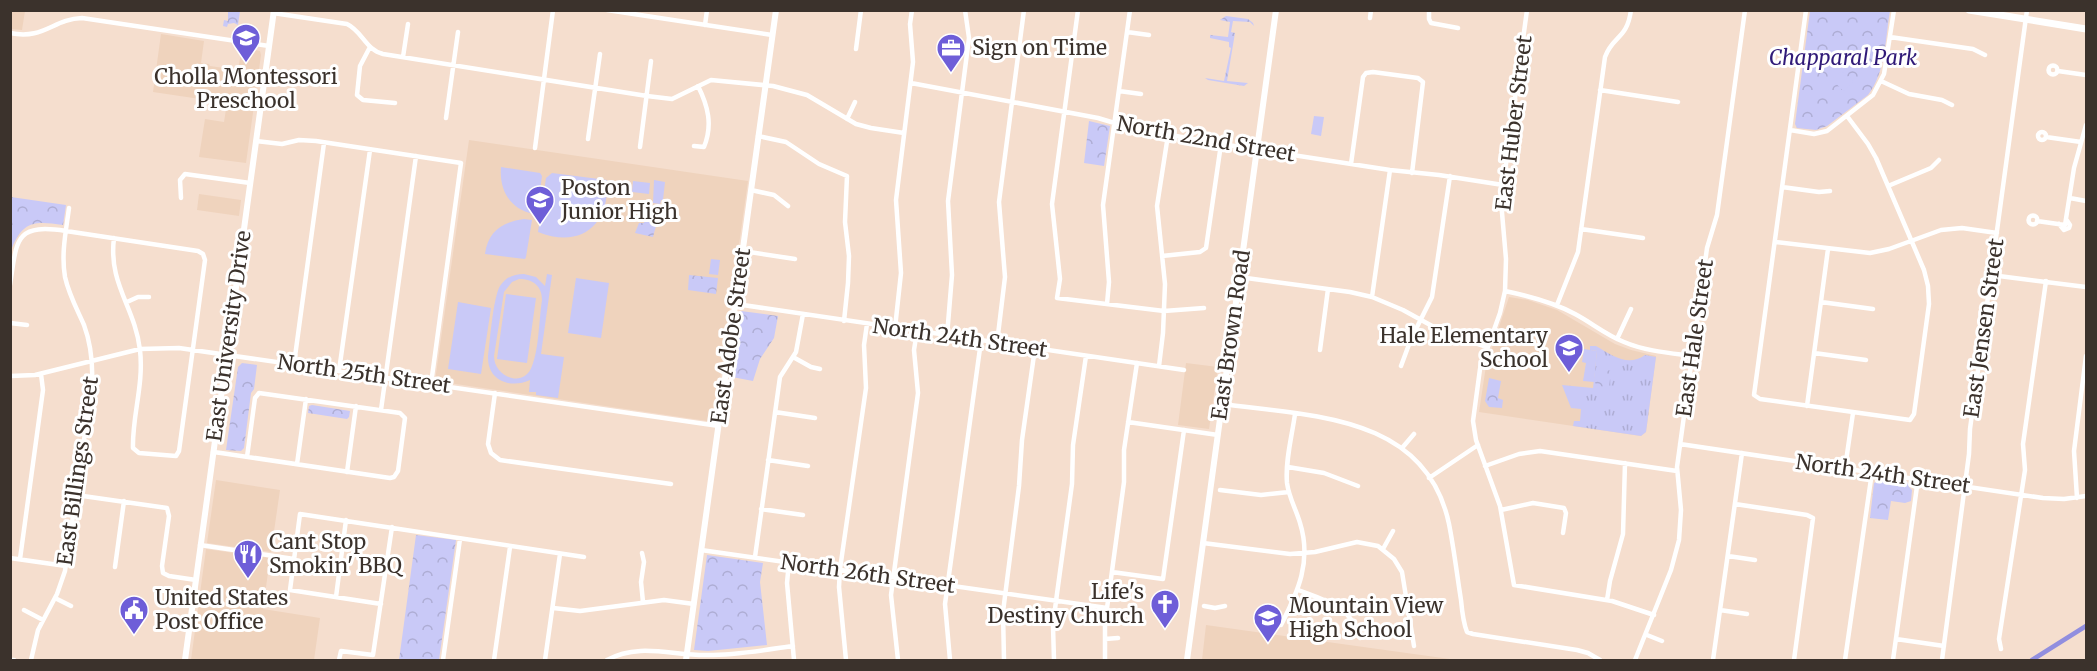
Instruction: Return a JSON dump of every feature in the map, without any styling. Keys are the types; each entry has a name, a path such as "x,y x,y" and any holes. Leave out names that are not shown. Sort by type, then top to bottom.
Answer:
{"main road":[{"name":"East Adobe Street","path":"686,657 776,10"},
{"name":"East Brown Road","path":"1187,660 1276,10"},
{"path":"1969,10 2086,28"},
{"name":"East University Drive","path":"184,660 273,12"}],"street":[{"path":"535,148 553,10"},
{"path":"607,10 772,35"},
{"path":"705,25 707,10"},
{"path":"856,49 861,10"},
{"path":"895,328 901,273 896,200 914,62 910,24 912,10"},
{"path":"947,336 952,275 948,201 969,38 965,10"},
{"path":"997,343 1005,277 999,202 1024,10"},
{"path":"1078,10 1052,204 1060,279 1057,298 1164,311 1204,308"},
{"path":"1107,304 1109,282 1103,205 1130,10"},
{"path":"1370,18 1371,10"},
{"path":"1429,10 1429,19 1432,24 1458,28"},
{"name":"East Huber Street","path":"1527,10 1501,208 1506,266 1505,291 1479,376 1473,429 1501,510 1514,585 1607,600"},
{"path":"1557,305 1575,261 1607,52 1627,30 1631,10"},
{"name":"East Hale Street","path":"1635,660 1647,635 1673,564 1679,540 1681,510 1677,471 1680,444 1707,248 1717,215 1745,10"},
{"path":"1806,10 1755,397 1906,421 1912,420 1929,298 1925,275 1868,144 1847,116"},
{"path":"1790,130 1814,134 1823,132 1869,99 1881,81 1894,10"},
{"name":"East Jensen Street","path":"1942,660 1965,486 1970,429 2027,10"},
{"path":"273,12 353,25 370,48 379,53 647,96 672,99 704,82 717,80 785,88 807,95 847,118 872,128 904,133"},
{"path":"10,33 31,35 72,19 82,18 269,45"},
{"path":"403,57 408,24"},
{"path":"446,118 458,32"},
{"path":"1127,32 1149,35"},
{"path":"1890,37 1973,49 1985,55"},
{"path":"370,48 361,62 357,94 363,100 395,103"},
{"path":"588,139 600,54"},
{"path":"640,147 651,61"},
{"path":"2058,71 2086,75"},
{"path":"1351,164 1363,79 1366,73 1373,72 1422,81 1412,173"},
{"path":"701,75 704,82"},
{"path":"1881,81 1909,94 1942,100 1952,105"},
{"name":"North 22nd Street","path":"911,84 1065,112 1168,135 1256,150 1503,185"},
{"path":"694,146 704,147 709,131 708,110 698,86"},
{"path":"1600,90 1678,102"},
{"path":"1119,91 1141,94"},
{"path":"847,118 855,102"},
{"path":"2037,220 2065,225 2086,125"},
{"path":"1159,366 1165,284 1157,206 1168,135"},
{"path":"758,136 786,142 819,164 847,176 845,222 849,256 844,321"},
{"path":"2046,137 2081,142"},
{"path":"256,141 282,144 305,140 461,163 431,384"},
{"path":"294,364 324,143"},
{"path":"1162,256 1200,252 1206,248 1221,144"},
{"path":"339,371 370,150"},
{"path":"381,410 416,156"},
{"path":"1888,186 1931,168 1939,160"},
{"path":"1372,297 1390,170"},
{"path":"181,198 180,180 185,174 250,183"},
{"path":"1401,366 1411,339 1434,292 1450,176"},
{"path":"1782,187 1816,192 1830,190"},
{"path":"751,190 774,195 788,206"},
{"path":"2070,198 2086,201"},
{"name":"East Billings Street","path":"31,660 42,620 55,598 66,566 92,385 92,361 87,336 65,278 63,260 69,208"},
{"path":"10,285 18,243 26,234 39,228 66,231 198,250 203,254 205,260 193,350 179,451 176,456 139,453 134,450 141,376 140,349 136,330 114,268 114,238"},
{"path":"1581,229 1643,238"},
{"path":"1774,242 1856,253 1876,252 1930,233 1952,229 1997,233"},
{"path":"1807,406 1828,249"},
{"path":"743,251 795,259"},
{"path":"1991,275 2086,287"},
{"path":"1239,277 1372,297 1450,334 1487,347"},
{"path":"2001,650 1999,639 2025,466 2023,444 2046,281"},
{"path":"1320,350 1328,289"},
{"path":"1505,291 1557,305 1617,339 1646,349 1692,356"},
{"path":"127,302 138,297 149,297"},
{"path":"1821,302 1873,309"},
{"name":"North 24th Street","path":"735,304 1184,370"},
{"path":"1617,339 1631,309"},
{"path":"755,557 780,377 798,345 803,314"},
{"path":"10,323 27,325"},
{"path":"846,660 839,587 840,569 866,388 864,345 867,324"},
{"path":"898,660 891,595 892,577 918,393 914,350 917,332"},
{"path":"950,660 945,604 981,341"},
{"name":"North 25th Street","path":"10,376 41,374 140,349 166,347 719,426"},
{"path":"1004,660 1002,612 1020,486 1022,441 1035,348"},
{"path":"1814,352 1866,360"},
{"path":"1054,660 1053,626 1072,484 1073,445 1086,356"},
{"path":"2077,498 2074,451 2086,356"},
{"path":"793,357 811,367 820,369"},
{"path":"1106,660 1107,608 1124,482 1124,450 1137,363"},
{"path":"20,559 43,390 41,374"},
{"path":"213,452 247,457 297,464 390,478 396,476 398,471 405,416 400,413 356,406 264,393 257,394 247,457"},
{"path":"495,393 488,444 491,453 500,460 671,484"},
{"path":"297,464 306,399"},
{"path":"1222,404 1359,426 1382,435 1402,448 1429,478 1443,503 1448,520 1467,632 1581,650 1600,660"},
{"path":"347,472 356,406"},
{"path":"775,412 815,418"},
{"path":"1845,468 1853,413"},
{"path":"1281,625 1298,590 1305,554 1301,528 1289,492 1288,467 1295,414"},
{"path":"1128,422 1218,435"},
{"path":"1112,572 1163,579 1184,430"},
{"path":"1402,448 1414,434"},
{"name":"North 24th Street","path":"1680,444 2050,499 2086,496"},
{"path":"1429,478 1478,445"},
{"path":"1485,466 1514,455 1535,451 1677,471"},
{"path":"1713,660 1742,453"},
{"path":"768,460 808,466"},
{"path":"1625,463 1623,534 1607,600 1626,604 1654,615"},
{"path":"1288,467 1324,473 1359,486"},
{"path":"1845,660 1872,472"},
{"path":"1893,660 1918,479"},
{"path":"1220,490 1256,495 1289,492"},
{"path":"76,495 163,507 168,510 163,573 169,576 196,579"},
{"path":"115,567 124,501"},
{"path":"1501,510 1533,503 1564,508 1566,513 1563,533"},
{"path":"1735,504 1807,515 1813,519 1794,660"},
{"path":"761,509 802,515"},
{"path":"381,604 290,590 300,514 584,557"},
{"path":"336,597 346,520"},
{"path":"339,660 341,651 374,655 392,527"},
{"path":"1383,549 1393,531"},
{"path":"443,660 460,539"},
{"path":"1203,543 1282,554 1305,554 1357,542 1383,549 1398,563 1404,576 1414,646"},
{"path":"200,545 294,559"},
{"path":"494,660 510,547"},
{"name":"North 26th Street","path":"701,550 1107,608"},
{"path":"642,553 644,562 641,582 643,602"},
{"path":"545,660 560,554"},
{"path":"1728,556 1755,560"},
{"path":"10,558 66,566"},
{"path":"789,562 787,583 794,660"},
{"path":"1298,590 1331,602 1344,611 1356,625 1360,638"},
{"path":"55,598 70,606"},
{"path":"553,608 580,611 664,600 694,604"},
{"path":"1344,611 1352,601"},
{"path":"1204,606 1215,608 1225,606"},
{"path":"24,610 42,620"},
{"path":"1720,610 1747,614"},
{"path":"1647,635 1662,641"},
{"path":"1105,639 1118,638"},
{"path":"1896,639 1944,646"},
{"path":"607,660 617,655 650,650 686,657 793,646"}],"shaded area":[{"path":"10,11 25,11 22,30 11,29"},
{"path":"161,34 204,41 201,63 210,66 238,70 242,47 260,51 246,163 199,157 205,119 224,122 227,103 153,92"},
{"name":"Poston Junior High","path":"469,140 748,181 714,422 435,381"},
{"path":"199,194 241,200 239,216 197,210"},
{"name":"Hale Elementary School","path":"1509,297 1528,300 1557,310 1615,344 1656,356 1646,432 1641,436 1479,412 1486,366"},
{"path":"1186,363 1218,367 1209,429 1178,425"},
{"path":"216,480 280,490 271,552 207,543"},
{"path":"206,549 270,558 263,609 320,618 314,660 191,660"},
{"name":"Mountain View High School","path":"1206,625 1457,660 1202,660"}],"green space":[{"path":"228,11 240,11 238,25 234,23 228,24 227,27 223,26 224,20 228,21"},
{"name":"Chapparal Park","path":"1810,11 1890,11 1882,66 1874,86 1868,95 1827,126 1816,130 1797,128 1795,124"},
{"path":"1226,16 1248,19 1254,26 1250,22 1233,21 1231,32 1235,33 1227,81 1248,83 1244,86 1205,78 1224,81 1231,48 1229,42 1210,38 1210,35 1228,37 1230,22 1220,20"},
{"path":"1842,71 1854,82 1843,91 1832,79"},
{"path":"1314,116 1324,117 1321,136 1311,134"},
{"path":"1089,121 1110,126 1104,166 1084,163"},
{"path":"501,167 540,173 542,176 537,212 533,214 512,203 504,191"},
{"path":"552,173 607,180 604,210 598,221 580,235 553,236 538,232 546,178"},
{"path":"654,180 665,182 663,200 660,204 653,203"},
{"path":"633,181 650,183 649,194 632,192"},
{"path":"11,197 66,205 63,225 32,224 21,232 11,248"},
{"path":"647,205 654,206 653,212 660,213 653,237 635,233 639,223 644,223"},
{"path":"532,220 525,259 485,254 489,239 498,229 509,222"},
{"path":"711,259 720,260 718,275 709,274"},
{"path":"520,274 536,277 545,286 547,274 552,275 541,354 564,357 558,398 529,392 530,380 523,383 508,383 491,372 488,356 498,292 505,280","holes":["524,279 536,284 542,295 537,343 532,366 528,373 523,377 510,378 499,370 494,356 504,292 512,282"]},
{"path":"689,275 718,278 716,294 688,290"},
{"path":"576,278 609,283 601,338 568,333"},
{"path":"506,294 536,298 527,363 497,359"},
{"path":"458,302 491,308 481,374 448,369"},
{"path":"741,311 778,316 774,338 760,359 753,381 732,377"},
{"path":"1590,346 1596,346 1620,359 1633,360 1645,355 1656,357 1646,432 1641,436 1573,426 1574,421 1580,421 1581,409 1571,408 1562,385 1593,388 1597,351 1590,350"},
{"path":"1584,349 1597,351 1594,382 1583,381 1586,363 1582,362"},
{"path":"242,363 257,365 244,448 241,451 226,450 238,367"},
{"path":"1597,367 1611,371 1609,387 1595,383"},
{"path":"1489,378 1501,381 1498,398 1503,400 1502,408 1489,407 1485,401"},
{"path":"309,406 350,411 349,417 347,419 308,413"},
{"path":"1882,479 1907,482 1912,490 1911,501 1905,503 1891,501 1888,520 1870,518 1874,483"},
{"path":"416,535 456,540 439,660 399,660"},
{"path":"707,555 763,563 760,582 767,645 708,651 694,650"}],"waterway":[{"path":"2032,660 2086,626"}],"place":[{"name":"Cholla Montessori Preschool","path":"246,64"},
{"name":"Sign on Time","path":"951,74"},
{"name":"Poston Junior High","path":"540,226"},
{"name":"Hale Elementary School","path":"1569,374"},
{"name":"Cant Stop Smokin' BBQ","path":"248,580"},
{"name":"Life's Destiny Church","path":"1165,630"},
{"name":"United States Post Office","path":"134,636"},
{"name":"Mountain View High School","path":"1268,644"}]}
